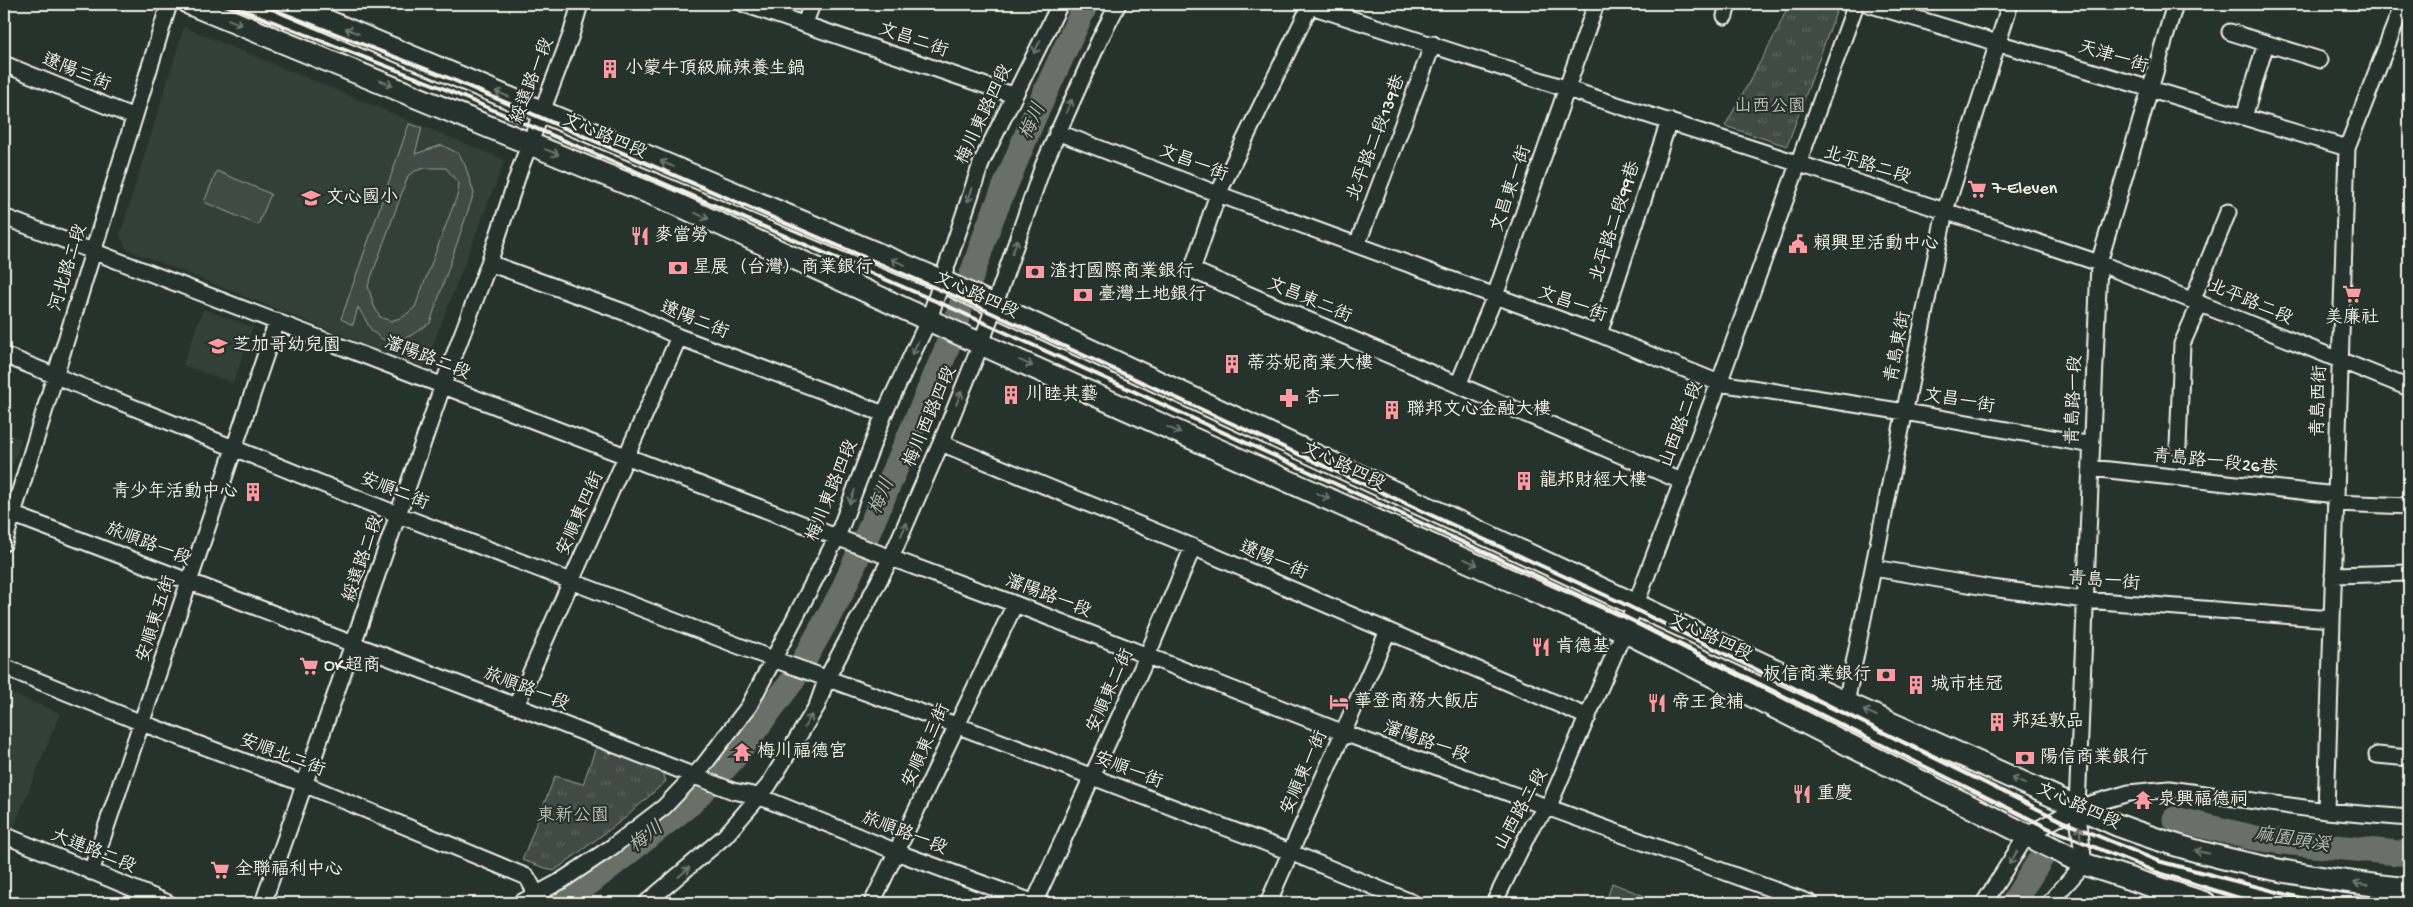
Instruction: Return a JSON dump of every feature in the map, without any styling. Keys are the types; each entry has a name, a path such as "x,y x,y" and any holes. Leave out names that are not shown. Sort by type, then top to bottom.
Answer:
{"main road":[{"name":"文心路四段","path":"190,4 530,142 674,203 981,344 1624,631 2084,864 2205,903"},
{"name":"文心路四段","path":"287,4 995,304 1846,703 2077,808 2157,840 2248,865 2334,881 2409,890"}],"street":[{"name":"河北路二段","path":"4,543 8,513 56,375 170,4"},
{"name":"綏遠路一段","path":"530,142 571,35 580,4"},
{"name":"文昌二街","path":"744,4 805,23 1013,95"},
{"path":"805,23 812,4"},
{"name":"梅川東路四段","path":"520,903 537,895 612,847 700,778 749,706 836,537 884,414 929,319 982,161 1013,95 1060,4"},
{"name":"梅川西路四段","path":"646,903 724,836 768,786 817,706 827,678 891,558 941,443 981,344 1043,166 1057,132 1118,4"},
{"name":"北平路二段","path":"1309,4 1567,87 2099,263 2409,388"},
{"name":"文昌東二街","path":"1309,4 1218,194 1192,270 1681,481"},
{"name":"文昌東一街","path":"1458,385 1495,296 1596,4"},
{"name":"山西路二段","path":"1494,903 1534,824 1548,808 1636,604 1719,383 1856,4"},
{"name":"天津一街","path":"1868,4 2347,148"},
{"name":"青島東街","path":"1846,703 1945,211 2010,4"},
{"name":"青島路一段","path":"2084,864 2077,808 2099,263 2174,4"},
{"name":"青島西街","path":"2326,810 2347,148 2403,4"},
{"path":"2230,32 2320,60"},
{"path":"2244,117 2266,43"},
{"name":"北平路二段139巷","path":"1357,245 1433,44"},
{"name":"遼陽三街","path":"4,64 134,118"},
{"name":"北平路二段99巷","path":"1599,334 1669,121"},
{"name":"文昌一街","path":"1057,132 1218,194 1599,334 1719,383 1905,412 2092,446"},
{"name":"綏遠路二段","path":"263,903 443,385 489,263 530,142"},
{"path":"2178,447 2182,344 2228,212"},
{"name":"瀋陽路二段","path":"4,217 94,250 836,537"},
{"name":"遼陽二街","path":"489,263 632,315 679,337 884,414"},
{"name":"安順東五街","path":"91,872 278,321"},
{"name":"安順東四街","path":"516,706 679,337"},
{"name":"安順二街","path":"4,355 399,515 827,678"},
{"name":"遼陽一街","path":"941,443 1193,547 1588,716"},
{"name":"青島路一段26巷","path":"2091,468 2336,499 2409,506"},
{"name":"旅順路一段","path":"8,513 189,580 733,791 758,796 898,852 1034,903"},
{"name":"瀋陽路一段","path":"836,537 1015,604 1344,733 1810,903"},
{"name":"安順東二街","path":"1034,903 1147,656 1193,547"},
{"name":"青島一街","path":"1874,568 1991,588 2086,600 2332,619"},
{"path":"2333,575 2409,573"},
{"name":"安順東三街","path":"872,903 1015,604"},
{"name":"安順東一街","path":"1268,903 1388,631"},
{"name":"安順北二街","path":"4,667 142,723 304,784 527,877 537,895"},
{"name":"安順一街","path":"827,678 1290,852 1413,903"},
{"path":"2377,756 2409,758"},
{"path":"1984,903 2027,835 2077,808 2129,793 2169,789 2326,810 2409,818"},
{"name":"大連路二段","path":"4,836 168,903"},
{"path":"2049,903 2084,864"}],"shaded area":[{"name":"文心國小","path":"184,27 505,160 424,368 126,249 120,235"},
{"name":"芝加哥幼兒園","path":"203,309 253,327 233,383 183,365"},
{"path":"4,433 22,439 4,488"},
{"path":"4,691 60,713 13,830 4,826"}],"green space":[{"name":"山西公園","path":"1789,4 1839,4 1787,146 1725,126 1776,33"},
{"path":"409,124 422,128 415,154 442,145 459,154 465,165 474,193 430,323 410,336 395,340 382,339 372,331 358,307 353,325 341,319","holes":["425,168 446,168 459,184 458,193 415,307 403,317 391,321 380,317 374,306 368,286 408,176 415,171"]},
{"path":"217,171 271,194 258,225 204,202"},
{"name":"東新公園","path":"596,747 662,771 666,781 625,818 554,871 522,860 555,776 583,784"},
{"path":"1612,883 1662,903 1606,903"}],"waterway":[{"name":"梅川","path":"554,903 588,884 690,804 732,760 793,680 842,592 873,521 945,353 989,225 1034,117 1086,4"},
{"name":"麻園頭溪","path":"2175,819 2255,838 2409,854"},
{"name":"麻園頭溪","path":"2013,903 2043,855"}],"railway":[{"path":"227,4 440,87 954,309 1615,612 2048,828 2156,872 2255,903"},
{"path":"259,4 444,76 959,298 1620,602 2062,821 2158,861 2320,903"}],"place":[{"name":"小蒙牛頂級麻辣養生鍋","path":"610,69"},
{"name":"7-Eleven","path":"1977,189"},
{"name":"文心國小","path":"311,198"},
{"name":"麥當勞","path":"640,236"},
{"name":"賴興里活動中心","path":"1798,244"},
{"name":"星展（台灣）商業銀行","path":"678,268"},
{"name":"渣打國際商業銀行","path":"1035,272"},
{"name":"美廉社","path":"2352,294"},
{"name":"臺灣土地銀行","path":"1083,295"},
{"name":"芝加哥幼兒園","path":"218,346"},
{"name":"蒂芬妮商業大樓","path":"1232,364"},
{"name":"川睦其藝","path":"1011,395"},
{"name":"杏一","path":"1289,398"},
{"name":"聯邦文心金融大樓","path":"1392,410"},
{"name":"龍邦財經大樓","path":"1524,481"},
{"name":"青少年活動中心","path":"253,492"},
{"name":"肯德基","path":"1541,647"},
{"name":"OK超商","path":"309,666"},
{"name":"板信商業銀行","path":"1886,675"},
{"name":"城市桂冠","path":"1916,685"},
{"name":"華登商務大飯店","path":"1339,702"},
{"name":"帝王食補","path":"1657,703"},
{"name":"邦廷敦品","path":"1997,722"},
{"name":"梅川福德宮","path":"742,752"},
{"name":"陽信商業銀行","path":"2025,758"},
{"name":"重慶","path":"1802,794"},
{"name":"泉興福德祠","path":"2143,800"},
{"name":"全聯福利中心","path":"220,870"}]}
